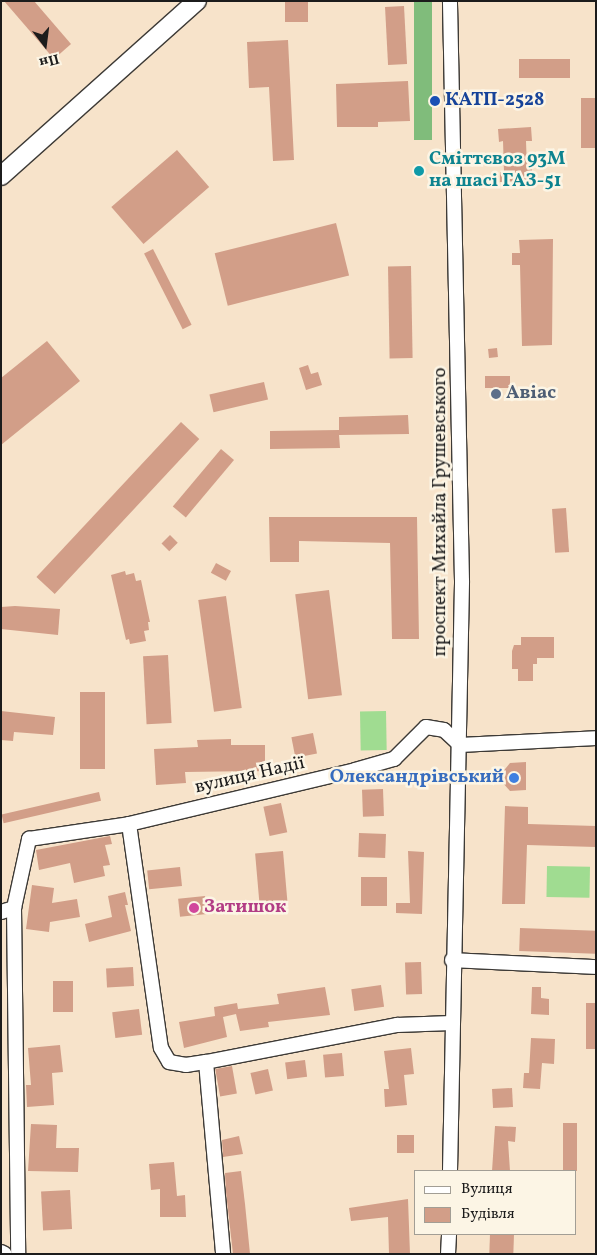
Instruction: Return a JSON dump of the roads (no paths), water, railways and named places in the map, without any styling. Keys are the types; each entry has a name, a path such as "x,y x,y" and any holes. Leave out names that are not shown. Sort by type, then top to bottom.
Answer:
{"main road":[{"path":"1,176 197,1"}],"street":[{"name":"проспект Михайла Грушевського","path":"450,1 462,516 460,745 452,960 450,1170"},
{"name":"вулиця Надії","path":"8,910 29,839 129,824 394,759 426,727 444,730 460,745"},
{"path":"460,745 596,738"},
{"path":"129,824 161,1048 170,1062 186,1065 396,1026 452,1023"},
{"path":"8,910 18,1254"},
{"path":"452,960 596,967"},
{"path":"206,1062 223,1254"},
{"path":"448,1254 449,1235"},
{"path":"1,1252 5,1254"}],"place":[{"name":"КАТП-2528","path":"435,101"},
{"name":"Сміттєвоз 93М на шасі ГАЗ-51","path":"419,171"},
{"name":"Авіас","path":"496,394"},
{"name":"Олександрівський","path":"514,778"},
{"name":"Затишок","path":"194,908"}]}
